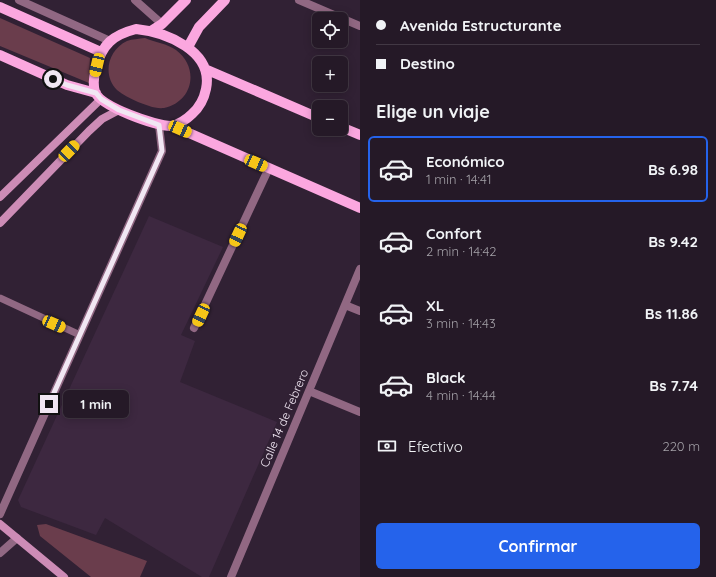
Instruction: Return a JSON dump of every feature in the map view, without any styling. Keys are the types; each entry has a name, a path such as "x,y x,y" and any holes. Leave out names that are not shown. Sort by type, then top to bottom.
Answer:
{"main road":[{"path":"151,31 162,24 186,0"},
{"path":"188,47 199,27 225,0"},
{"path":"0,7 101,52"},
{"path":"98,96 94,76 101,52 110,40 122,33 136,29 151,31 188,47 199,57 205,69 207,84 204,98 198,110 187,119 173,126"},
{"path":"0,55 67,85 98,96 119,110 159,125 173,126 360,208"},
{"path":"205,69 312,115"},
{"path":"0,197 98,96"},
{"path":"0,223 89,131 102,120 119,110"},
{"path":"348,130 360,135"},
{"path":"0,524 64,577"}],"street":[{"path":"19,0 110,40"},
{"path":"135,0 162,24"},
{"path":"299,0 360,26"},
{"path":"0,514 162,151 159,125"},
{"path":"194,328 269,168"},
{"name":"Calle 14 de Febrero","path":"232,577 360,269"},
{"path":"345,305 360,311"},
{"path":"309,391 360,412"},
{"path":"0,553 17,538"}],"lane":[{"path":"0,298 80,335"}],"shaded area":[{"path":"0,18 90,58 89,83 0,46"},
{"path":"145,38 169,46 176,50 184,57 188,66 190,84 187,92 174,105 164,108 157,108 138,102 124,95 112,84 109,63 115,50 127,41"},
{"path":"149,216 223,247 181,335 195,341 180,382 277,422 209,577 202,577 105,518 96,535 21,507 18,500"},
{"path":"46,524 147,561 140,577 91,577 40,536 37,525"}],"route":[{"path":"49,404 162,151 163,142 159,125 119,110 101,99 96,93 67,85 53,79"}]}
